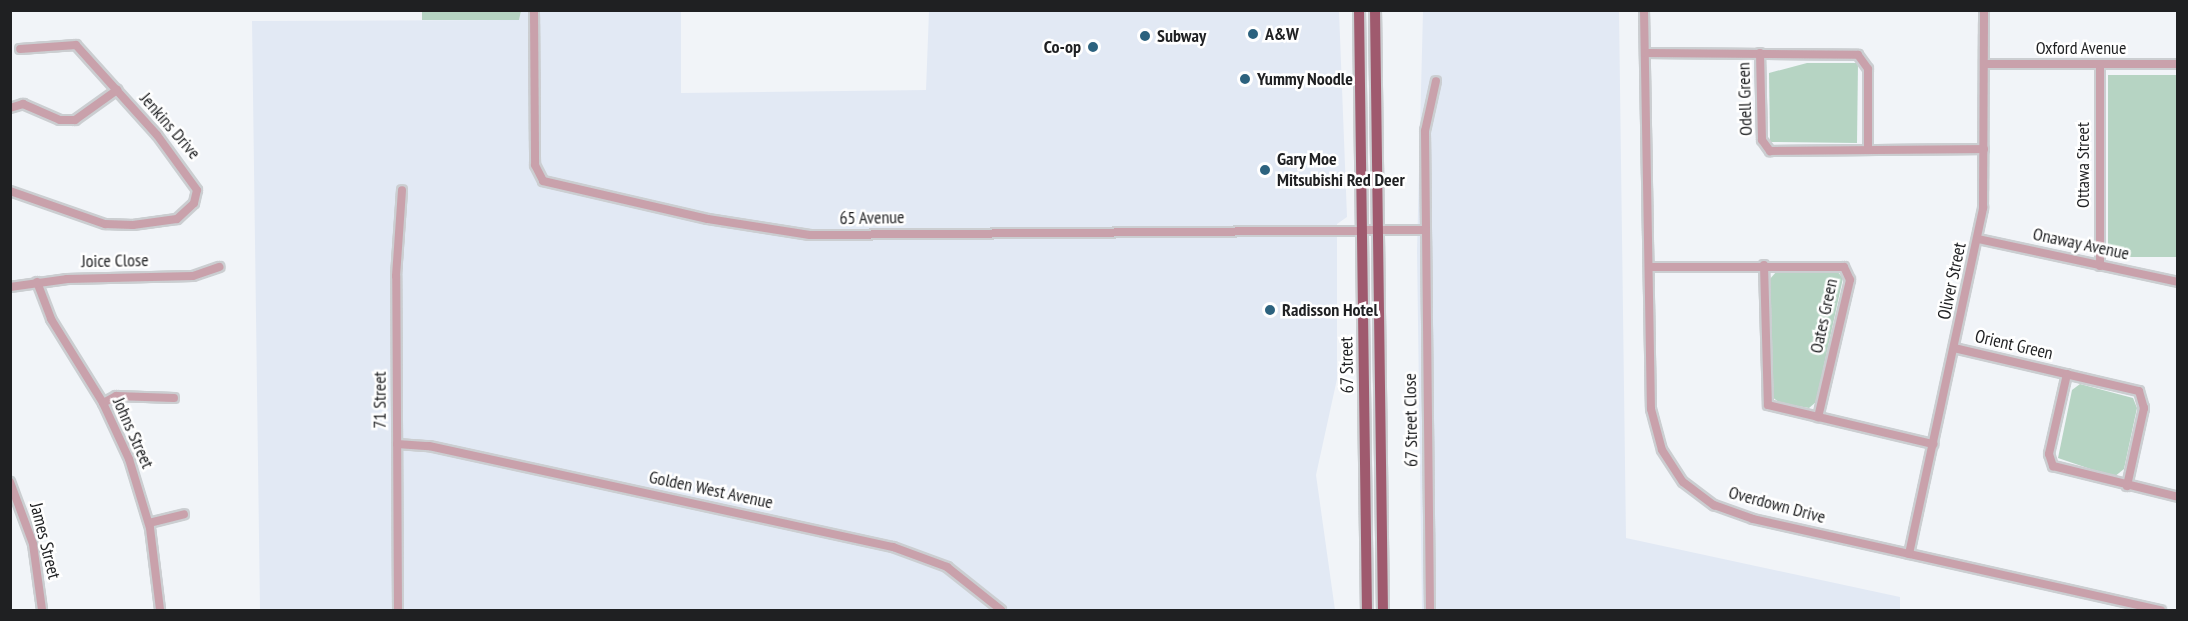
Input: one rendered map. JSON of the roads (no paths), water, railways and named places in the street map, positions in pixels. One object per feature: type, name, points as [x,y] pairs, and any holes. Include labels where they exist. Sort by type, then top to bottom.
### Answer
[{"type":"main road","name":"67 Street","points":[[1357,10],[1367,610]]},
{"type":"main road","name":"67 Street","points":[[1375,10],[1383,610]]},
{"type":"main road","points":[[1376,46],[1381,10]]},
{"type":"street","name":"65 Avenue","points":[[534,10],[535,165],[543,180],[708,219],[810,235],[1378,230]]},
{"type":"street","name":"Overdown Drive","points":[[1644,10],[1651,409],[1662,450],[1683,482],[1737,515],[2161,610]]},
{"type":"street","name":"Oliver Street","points":[[1909,554],[1978,239],[1984,149],[1984,10]]},
{"type":"street","name":"Jenkins Drive","points":[[10,191],[105,224],[177,219],[194,203],[196,182],[76,45],[20,49]]},
{"type":"street","name":"Odell Green","points":[[1760,53],[1766,149],[1984,149]]},
{"type":"street","name":"Odell Green","points":[[1645,54],[1760,53],[1863,57],[1868,69],[1868,150]]},
{"type":"street","name":"Oxford Avenue","points":[[1984,64],[2178,64]]},
{"type":"street","name":"Ottawa Street","points":[[2100,64],[2100,266]]},
{"type":"street","name":"67 Street Close","points":[[1430,610],[1426,112],[1436,81]]},
{"type":"street","name":"Jenkins Drive","points":[[10,108],[23,104],[75,120],[117,90]]},
{"type":"street","name":"71 Street","points":[[398,610],[397,444],[402,190]]},
{"type":"street","points":[[1378,230],[1426,230]]},
{"type":"street","name":"Onaway Avenue","points":[[1978,239],[2178,282]]},
{"type":"street","name":"Oates Green","points":[[1649,267],[1836,264],[1850,276],[1818,417]]},
{"type":"street","points":[[1764,265],[1766,403],[1933,444]]},
{"type":"street","name":"Joice Close","points":[[10,287],[37,282],[193,276],[219,267]]},
{"type":"street","name":"Johns Street","points":[[37,282],[51,319],[103,403],[129,459],[149,523],[160,610]]},
{"type":"street","name":"Orient Green","points":[[1954,348],[2141,394],[2144,408],[2127,486]]},
{"type":"street","name":"Orient Green","points":[[2067,374],[2051,463],[2061,471],[2178,497]]},
{"type":"street","points":[[103,403],[116,396],[174,398]]},
{"type":"street","name":"Golden West Avenue","points":[[397,444],[441,449],[893,547],[946,567],[1000,610]]},
{"type":"street","name":"James Street","points":[[10,482],[33,544],[42,610]]},
{"type":"street","points":[[149,523],[184,514]]},
{"type":"place","name":"A&W","points":[[1253,34]]},
{"type":"place","name":"Subway","points":[[1145,36]]},
{"type":"place","name":"Co-op","points":[[1093,47]]},
{"type":"place","name":"Yummy Noodle","points":[[1245,79]]},
{"type":"place","name":"Gary Moe Mitsubishi Red Deer","points":[[1265,170]]},
{"type":"place","name":"Radisson Hotel","points":[[1270,310]]}]
